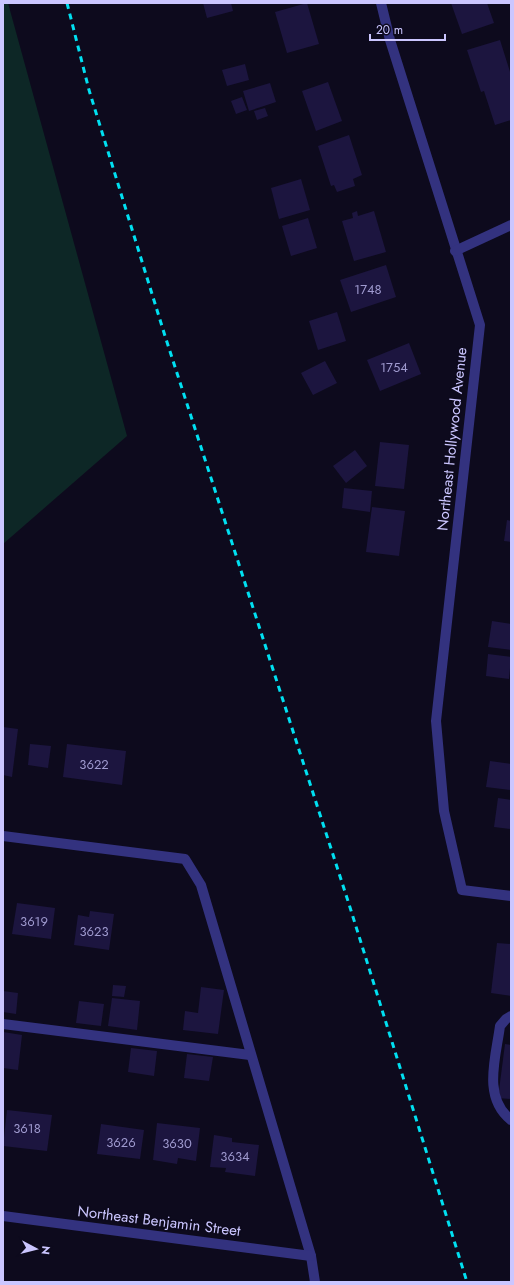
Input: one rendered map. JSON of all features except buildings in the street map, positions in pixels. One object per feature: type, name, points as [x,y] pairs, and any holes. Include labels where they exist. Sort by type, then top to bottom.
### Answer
[{"type":"street","name":"Northeast Hollywood Avenue","points":[[381,3],[390,40],[480,325],[436,721],[444,811],[462,890],[511,896]]},
{"type":"street","points":[[456,251],[511,225]]},
{"type":"street","points":[[3,836],[185,859],[201,885],[250,1055],[311,1256],[315,1282]]},
{"type":"street","points":[[511,1016],[500,1026],[492,1086],[498,1103],[511,1120]]},
{"type":"street","points":[[3,1024],[250,1055]]},
{"type":"street","name":"Northeast Benjamin Street","points":[[3,1216],[311,1256]]},
{"type":"green space","points":[[3,3],[8,3],[127,436],[3,544]]},
{"type":"railway","points":[[67,3],[89,90],[165,336],[348,901],[467,1282]]}]
